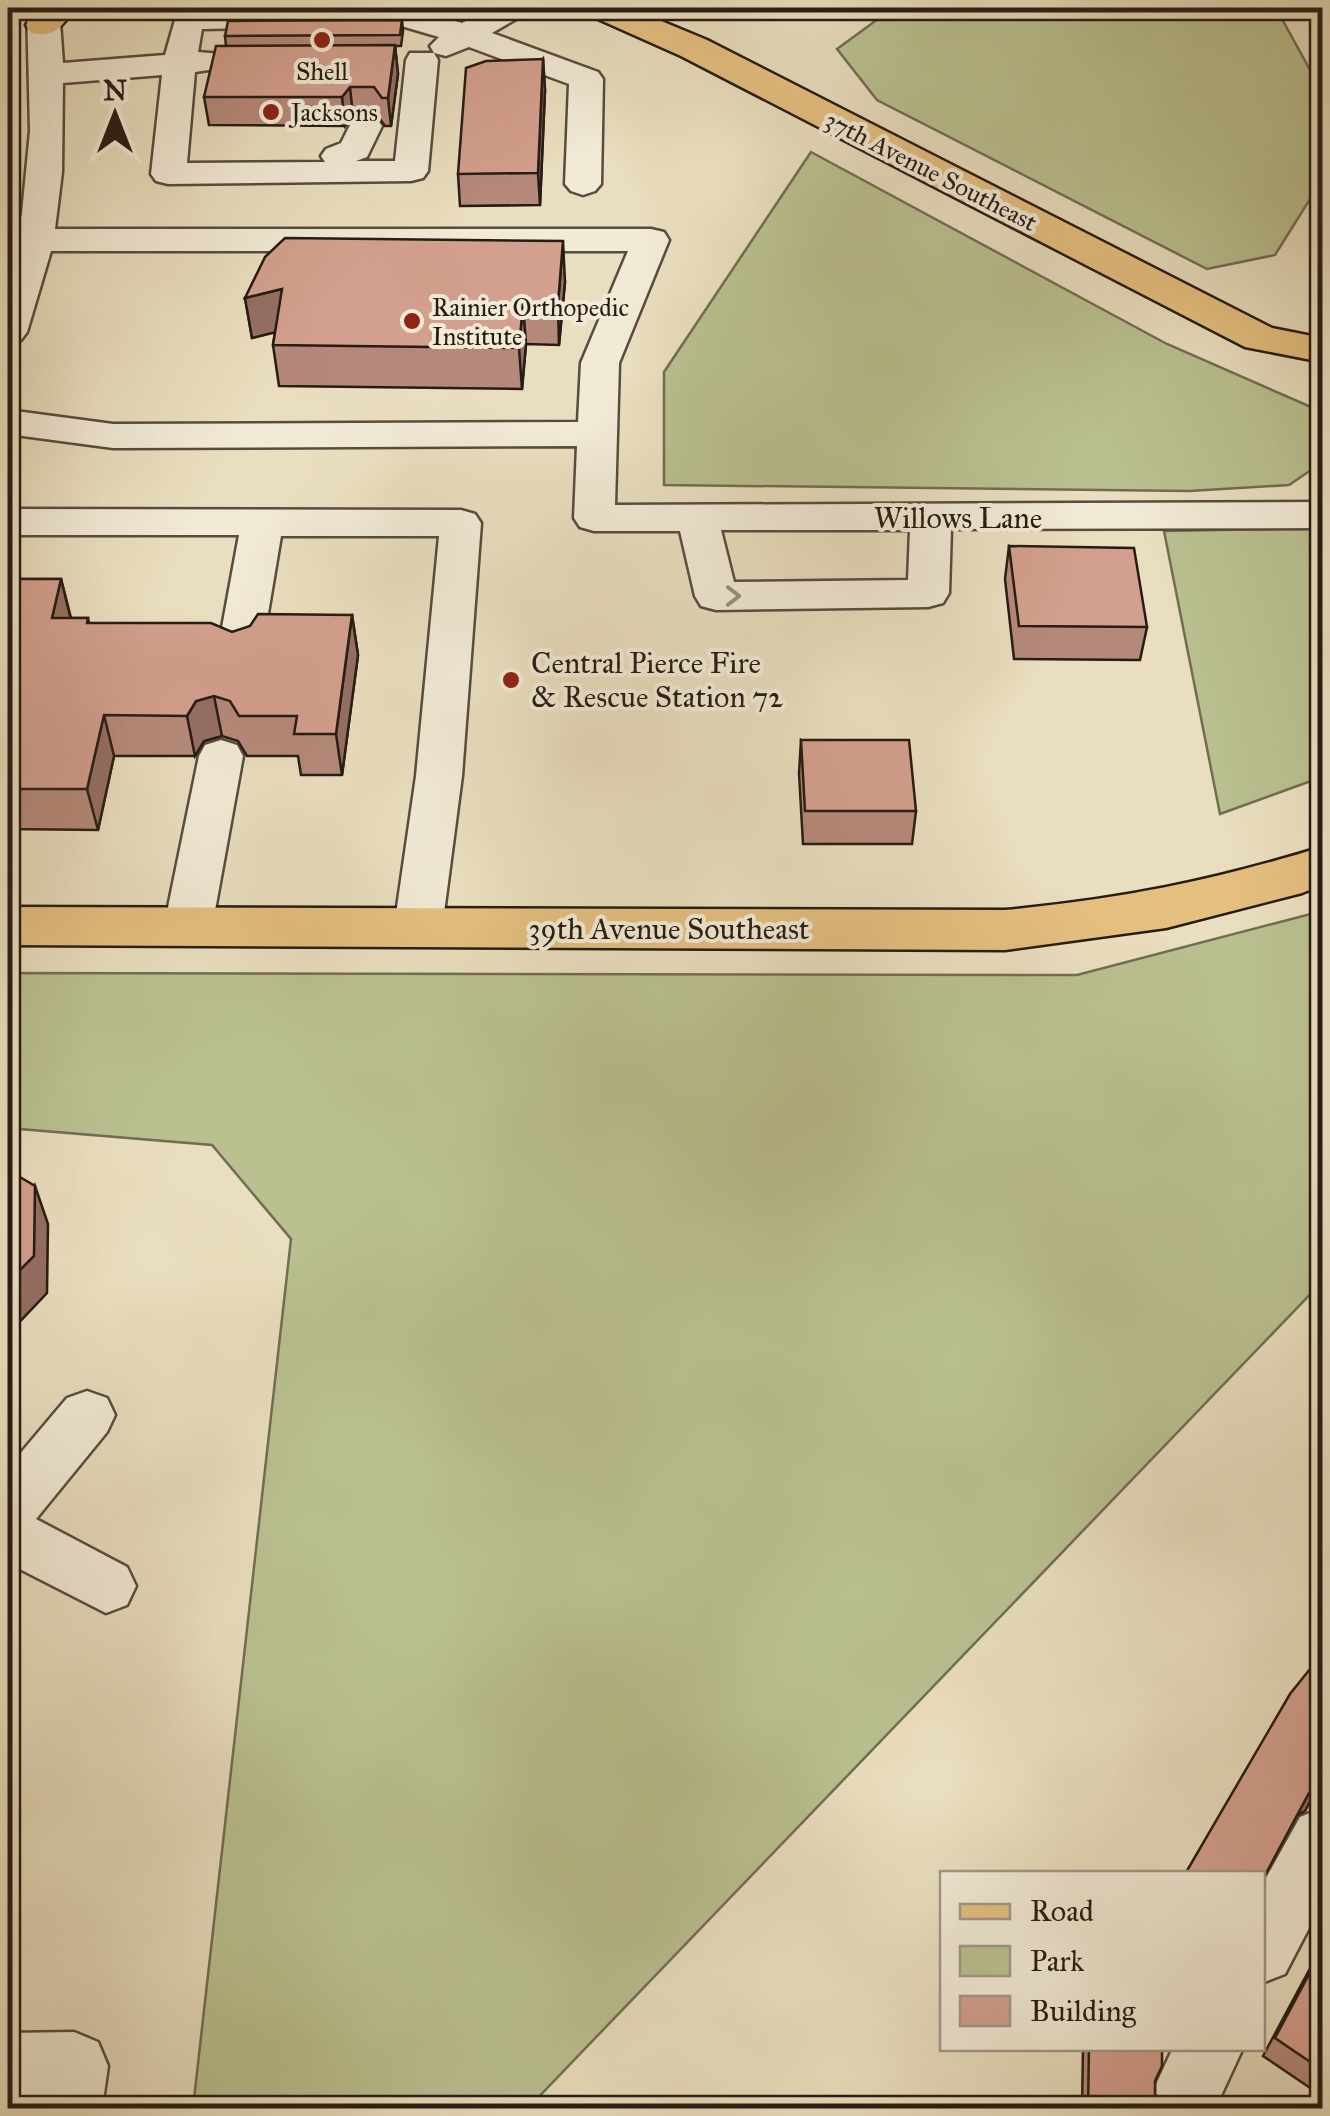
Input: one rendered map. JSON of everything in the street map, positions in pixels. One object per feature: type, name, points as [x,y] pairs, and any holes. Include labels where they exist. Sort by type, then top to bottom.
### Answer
[{"type":"main road","name":"37th Avenue Southeast","points":[[600,8],[694,48],[1260,338],[1322,350]]},
{"type":"main road","name":"37th Avenue Southeast","points":[[1260,338],[1299,380],[1322,390]]},
{"type":"main road","name":"39th Avenue Southeast","points":[[8,926],[1005,930],[1122,920],[1228,896],[1322,866]]},
{"type":"street","points":[[512,8],[465,34],[405,60],[411,171],[168,174],[178,108],[177,61],[188,20],[400,15],[465,34],[586,79],[583,184]]},
{"type":"street","points":[[8,332],[23,295],[46,184],[48,13]]},
{"type":"street","points":[[46,74],[177,61],[236,61]]},
{"type":"street","points":[[338,156],[355,150],[365,126]]},
{"type":"street","points":[[171,157],[412,156]]},
{"type":"street","points":[[8,422],[113,436],[598,434],[600,364],[651,240],[35,240]]},
{"type":"street","name":"Willows Lane","points":[[598,434],[594,518],[1322,515]]},
{"type":"street","points":[[697,518],[716,596],[928,593],[931,518]]},
{"type":"street","points":[[8,522],[461,523],[439,776],[418,928]]},
{"type":"street","points":[[239,655],[262,524]]},
{"type":"street","points":[[188,926],[221,756]]},
{"type":"street","points":[[8,1510],[87,1415]]},
{"type":"street","points":[[8,1533],[106,1586]]},
{"type":"street","points":[[1265,1945],[1322,1839]]},
{"type":"street","points":[[1185,2108],[1186,2095],[1208,2051]]},
{"type":"street","points":[[8,2066],[74,2066],[68,2108]]},
{"type":"green space","points":[[893,8],[1276,8],[1321,90],[1322,180],[1275,255],[1207,269],[877,100],[837,49]]},
{"type":"green space","points":[[811,152],[1167,344],[1318,410],[1322,451],[1317,466],[1289,485],[1189,491],[664,485],[664,372]]},
{"type":"green space","points":[[1322,528],[1322,777],[1220,814],[1164,531]]},
{"type":"green space","points":[[1322,911],[1322,1282],[528,2108],[193,2108],[291,1239],[212,1145],[8,1128],[8,973],[1077,975]]},
{"type":"building","points":[[402,20],[400,35],[225,36],[228,21]]},
{"type":"building","points":[[395,45],[388,98],[382,98],[374,87],[350,87],[342,97],[204,97],[216,46]]},
{"type":"building","points":[[543,59],[538,173],[458,174],[466,68],[486,61]]},
{"type":"building","name":"Rainier Orthopedic Institute","points":[[285,238],[563,241],[558,304],[523,304],[519,348],[273,345],[282,289],[245,298],[265,257]]},
{"type":"building","points":[[1009,546],[1134,548],[1147,627],[1019,626]]},
{"type":"building","points":[[8,579],[61,579],[52,618],[88,618],[87,623],[211,623],[232,632],[250,626],[258,614],[352,615],[336,734],[294,734],[297,716],[239,716],[230,701],[214,696],[196,701],[187,716],[104,715],[87,789],[8,789]]},
{"type":"building","points":[[801,740],[909,740],[916,811],[805,811]]},
{"type":"building","points":[[8,1170],[35,1186],[34,1256],[8,1282]]},
{"type":"building","points":[[1322,1654],[1322,1779],[1317,1789],[1309,1793],[1265,1875],[1265,1871],[1187,1871],[1290,1694]]},
{"type":"building","points":[[1322,1950],[1322,2070],[1275,2038]]},
{"type":"building","points":[[1089,2051],[1162,2051],[1162,2066],[1155,2081],[1155,2095],[1161,2098],[1161,2108],[1088,2108]]},
{"type":"place","name":"Shell","points":[[322,40]]},
{"type":"place","name":"Jacksons","points":[[271,112]]},
{"type":"place","name":"Rainier Orthopedic Institute","points":[[412,321]]},
{"type":"place","name":"Central Pierce Fire & Rescue Station 72","points":[[511,680]]}]
